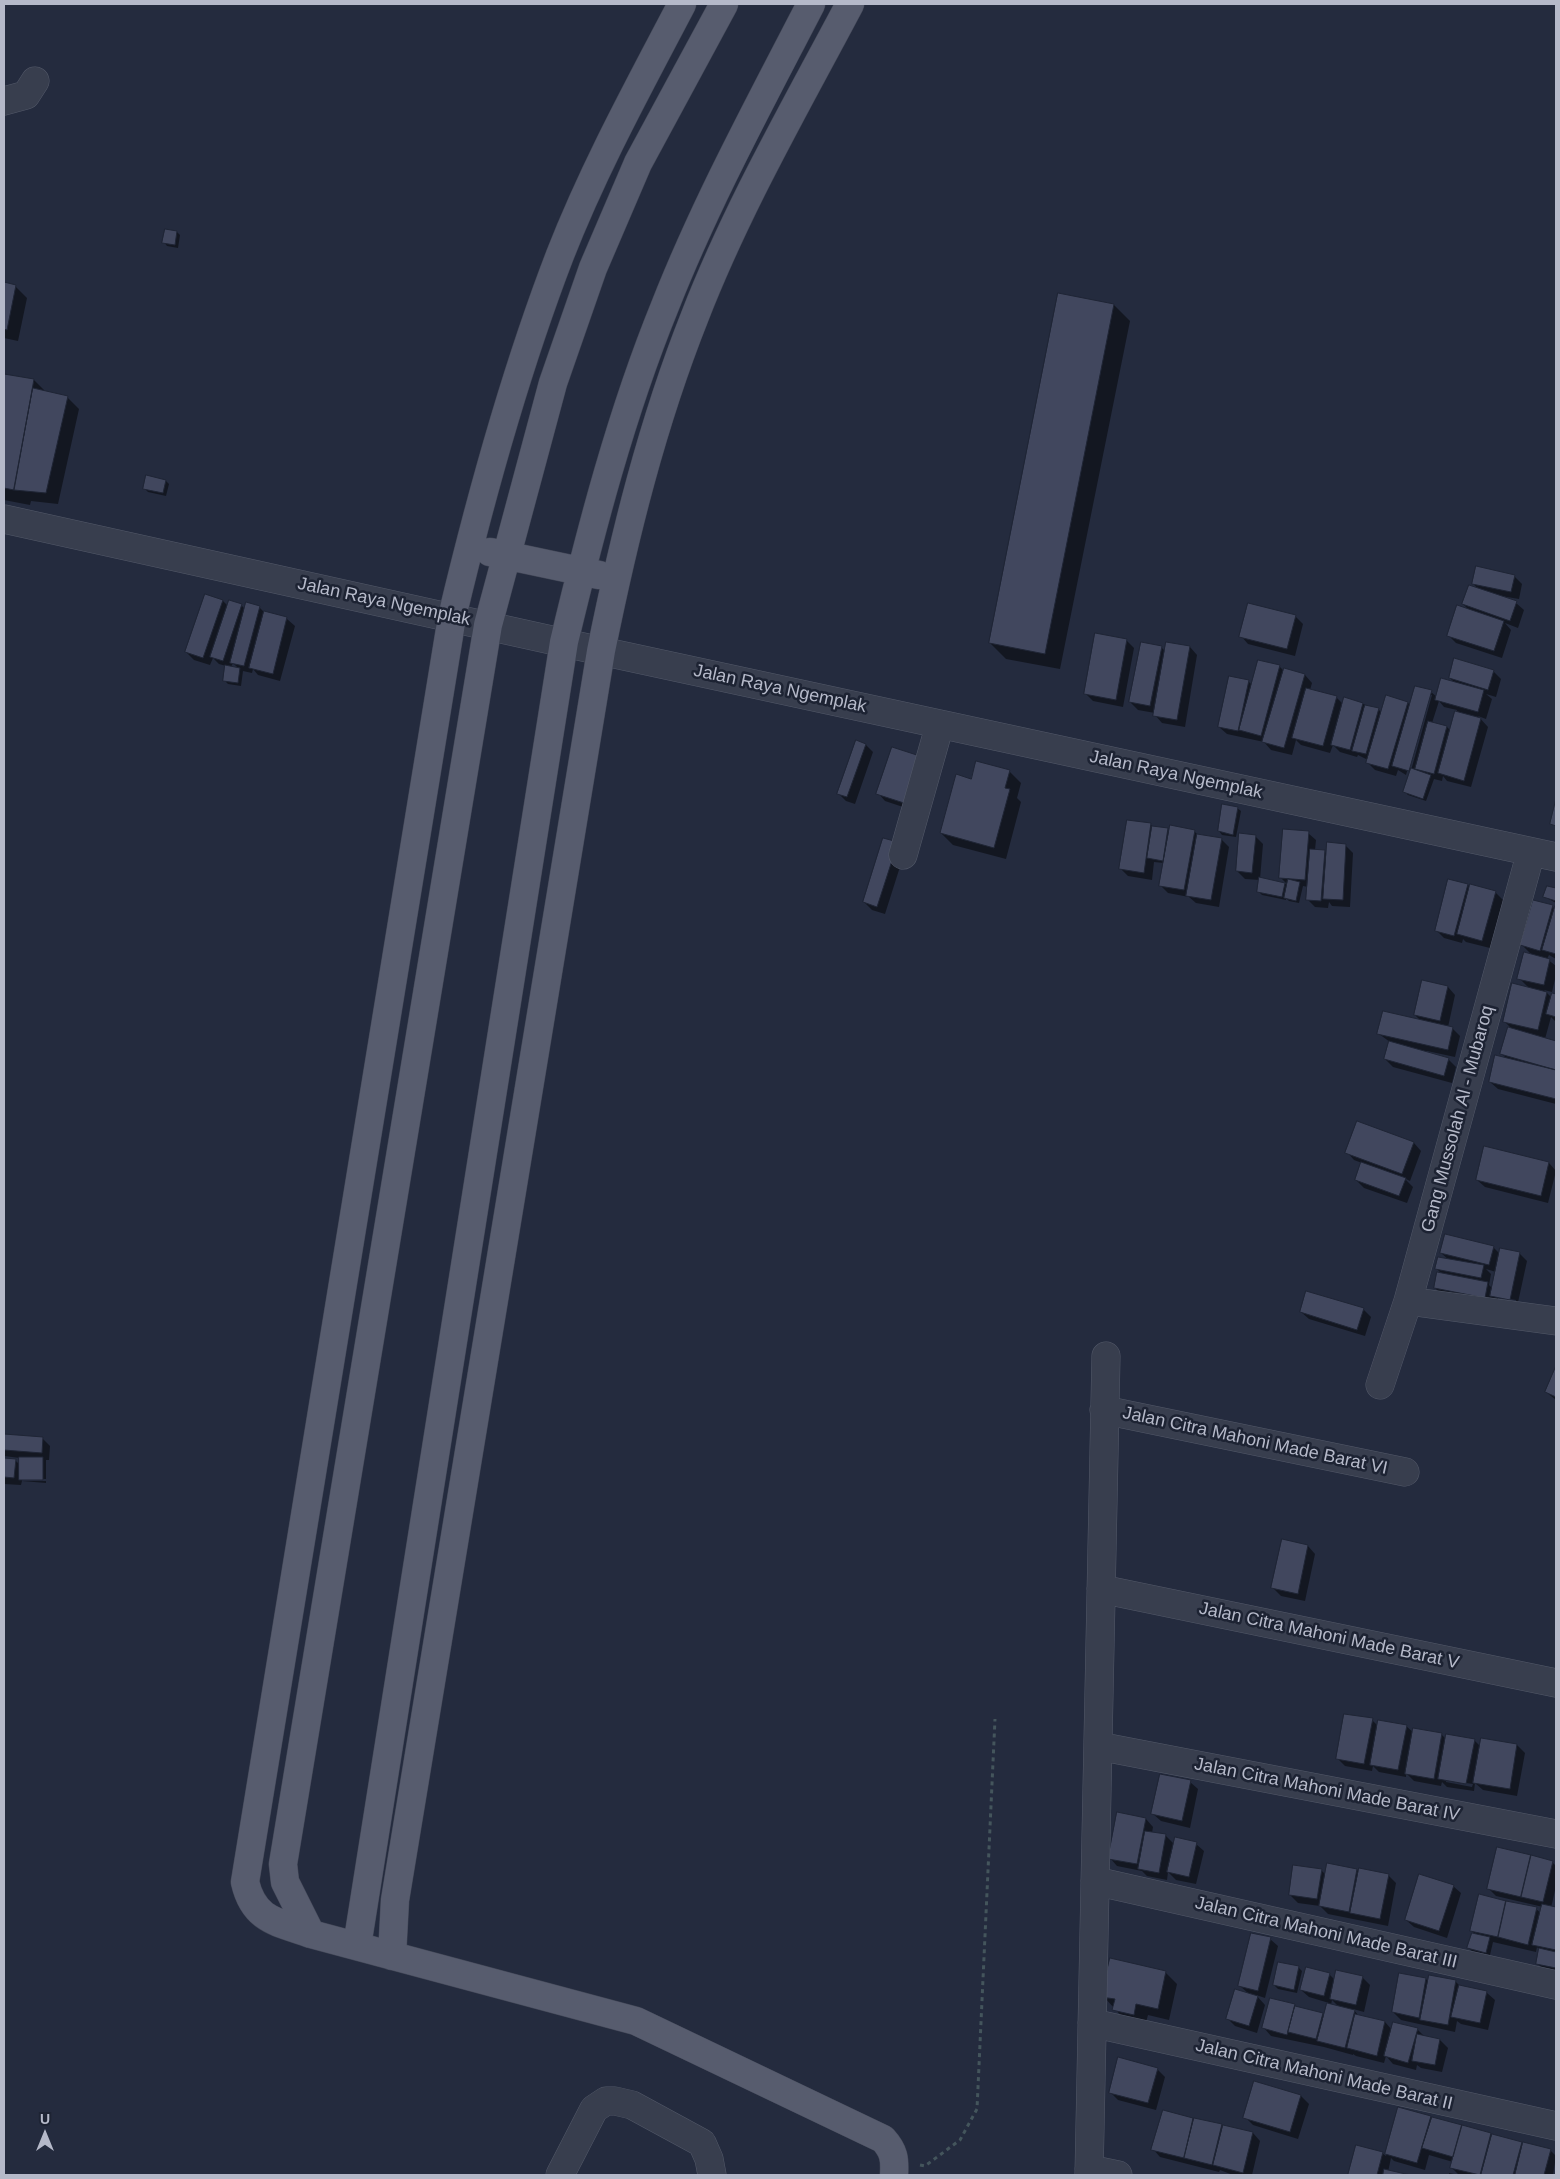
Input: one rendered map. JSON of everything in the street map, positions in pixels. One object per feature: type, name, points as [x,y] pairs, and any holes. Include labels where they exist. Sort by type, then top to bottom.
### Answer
[{"type":"main road","points":[[682,4],[606,150],[560,255],[520,368],[468,547],[452,617],[245,1882],[248,1896],[266,1918],[311,1934],[636,2022],[883,2139],[891,2148],[894,2167]]},
{"type":"main road","points":[[311,1934],[285,1882],[283,1864],[488,625],[553,383],[593,268],[638,163],[724,4]]},
{"type":"main road","points":[[357,1946],[564,642],[581,571],[630,404],[664,306],[712,196],[811,4]]},
{"type":"main road","points":[[392,1956],[395,1900],[601,651],[615,579],[659,414],[695,315],[741,212],[850,4]]},
{"type":"main road","points":[[468,547],[615,579]]},
{"type":"street","points":[[4,101],[26,95],[35,81]]},
{"type":"street","name":"Jalan Raya Ngemplak","points":[[4,519],[601,651],[1544,854]]},
{"type":"street","points":[[903,855],[940,724]]},
{"type":"street","name":"Gang Mussolah Al - Mubaroq","points":[[1380,1385],[1408,1301],[1544,854]]},
{"type":"street","points":[[1408,1301],[1556,1320]]},
{"type":"street","points":[[1106,1356],[1089,2172],[1118,2175]]},
{"type":"street","name":"Jalan Citra Mahoni Made Barat VI","points":[[1104,1410],[1406,1472]]},
{"type":"street","name":"Jalan Citra Mahoni Made Barat V","points":[[1101,1589],[1556,1683]]},
{"type":"street","name":"Jalan Citra Mahoni Made Barat IV","points":[[1098,1746],[1556,1834]]},
{"type":"street","name":"Jalan Citra Mahoni Made Barat III","points":[[1095,1881],[1556,1985]]},
{"type":"street","name":"Jalan Citra Mahoni Made Barat II","points":[[1092,2023],[1556,2126]]},
{"type":"street","points":[[560,2175],[594,2109],[606,2101],[615,2101],[632,2105],[702,2143],[709,2159],[712,2175]]},
{"type":"path","points":[[894,2167],[925,2166],[960,2140],[977,2108],[995,1719]]},
{"type":"building","points":[[165,229],[177,231],[175,245],[162,243]]},
{"type":"building","points":[[4,282],[16,285],[7,330],[4,329]]},
{"type":"building","points":[[1058,293],[1114,304],[1045,654],[989,643]]},
{"type":"building","points":[[4,374],[34,379],[14,490],[4,488]]},
{"type":"building","points":[[33,388],[68,396],[46,493],[14,490]]},
{"type":"building","points":[[146,475],[166,480],[163,493],[143,489]]},
{"type":"building","points":[[1476,566],[1515,575],[1511,592],[1472,584]]},
{"type":"building","points":[[1469,585],[1517,601],[1510,621],[1462,604]]},
{"type":"building","points":[[205,594],[223,600],[203,658],[185,652]]},
{"type":"building","points":[[229,600],[242,604],[223,661],[210,657]]},
{"type":"building","points":[[246,602],[260,606],[244,666],[230,663]]},
{"type":"building","points":[[1248,603],[1296,615],[1287,649],[1239,637]]},
{"type":"building","points":[[1457,605],[1504,621],[1494,651],[1447,636]]},
{"type":"building","points":[[264,611],[287,617],[273,674],[249,668]]},
{"type":"building","points":[[1095,633],[1127,639],[1116,700],[1084,694]]},
{"type":"building","points":[[1141,642],[1162,646],[1150,706],[1129,702]]},
{"type":"building","points":[[1166,642],[1190,646],[1177,720],[1153,716]]},
{"type":"building","points":[[1454,658],[1494,670],[1488,690],[1449,678]]},
{"type":"building","points":[[1258,660],[1280,665],[1261,736],[1239,730]]},
{"type":"building","points":[[225,665],[240,668],[238,683],[223,681]]},
{"type":"building","points":[[1284,668],[1305,674],[1284,748],[1262,742]]},
{"type":"building","points":[[1229,676],[1249,680],[1238,731],[1218,727]]},
{"type":"building","points":[[1441,678],[1484,690],[1478,712],[1435,700]]},
{"type":"building","points":[[1415,686],[1432,690],[1409,771],[1392,766]]},
{"type":"building","points":[[1306,688],[1337,696],[1323,746],[1292,738]]},
{"type":"building","points":[[1386,695],[1408,702],[1388,769],[1366,763]]},
{"type":"building","points":[[1344,697],[1363,703],[1350,750],[1331,745]]},
{"type":"building","points":[[1365,705],[1379,708],[1366,754],[1352,751]]},
{"type":"building","points":[[1455,711],[1481,718],[1464,781],[1438,773]]},
{"type":"building","points":[[1428,721],[1447,726],[1434,774],[1415,769]]},
{"type":"building","points":[[856,740],[866,744],[847,797],[837,794]]},
{"type":"building","points":[[892,747],[923,757],[907,804],[876,794]]},
{"type":"building","points":[[976,761],[1010,770],[1005,788],[1010,789],[994,848],[940,833],[956,774],[971,779]]},
{"type":"building","points":[[1411,768],[1431,775],[1423,799],[1403,792]]},
{"type":"building","points":[[1556,799],[1556,826],[1550,824]]},
{"type":"building","points":[[1222,804],[1238,807],[1233,835],[1218,831]]},
{"type":"building","points":[[1127,820],[1151,823],[1144,873],[1119,869]]},
{"type":"building","points":[[1170,825],[1195,830],[1184,890],[1159,886]]},
{"type":"building","points":[[1152,826],[1168,828],[1163,861],[1147,858]]},
{"type":"building","points":[[1283,829],[1309,831],[1305,880],[1279,878]]},
{"type":"building","points":[[1239,833],[1256,835],[1252,873],[1236,871]]},
{"type":"building","points":[[1197,834],[1222,838],[1211,900],[1186,896]]},
{"type":"building","points":[[883,838],[898,842],[877,907],[863,902]]},
{"type":"building","points":[[1327,842],[1346,844],[1343,900],[1323,899]]},
{"type":"building","points":[[1310,849],[1325,850],[1321,901],[1306,900]]},
{"type":"building","points":[[1259,877],[1285,883],[1282,897],[1257,892]]},
{"type":"building","points":[[1288,879],[1300,882],[1296,901],[1284,898]]},
{"type":"building","points":[[1448,879],[1468,884],[1454,936],[1435,931]]},
{"type":"building","points":[[1470,884],[1496,891],[1482,941],[1457,934]]},
{"type":"building","points":[[1547,886],[1556,888],[1556,901],[1543,897]]},
{"type":"building","points":[[1533,900],[1553,905],[1540,951],[1520,945]]},
{"type":"building","points":[[1556,906],[1556,954],[1542,950]]},
{"type":"building","points":[[1524,952],[1550,959],[1544,985],[1517,979]]},
{"type":"building","points":[[1422,980],[1448,986],[1440,1021],[1414,1015]]},
{"type":"building","points":[[1512,983],[1547,992],[1538,1030],[1503,1022]]},
{"type":"building","points":[[1552,993],[1556,994],[1556,1017],[1546,1014]]},
{"type":"building","points":[[1383,1011],[1453,1027],[1448,1050],[1377,1034]]},
{"type":"building","points":[[1508,1027],[1556,1041],[1556,1070],[1500,1054]]},
{"type":"building","points":[[1389,1041],[1449,1058],[1444,1076],[1384,1059]]},
{"type":"building","points":[[1495,1055],[1556,1070],[1556,1099],[1489,1082]]},
{"type":"building","points":[[1357,1121],[1414,1142],[1402,1174],[1345,1153]]},
{"type":"building","points":[[1484,1146],[1549,1162],[1541,1196],[1476,1180]]},
{"type":"building","points":[[1361,1162],[1406,1178],[1399,1196],[1355,1180]]},
{"type":"building","points":[[1445,1234],[1494,1246],[1489,1265],[1440,1253]]},
{"type":"building","points":[[1500,1248],[1520,1252],[1510,1300],[1490,1296]]},
{"type":"building","points":[[1438,1257],[1484,1265],[1481,1278],[1435,1269]]},
{"type":"building","points":[[1437,1272],[1488,1282],[1485,1298],[1434,1288]]},
{"type":"building","points":[[1306,1291],[1364,1308],[1357,1330],[1300,1312]]},
{"type":"building","points":[[1556,1366],[1556,1397],[1545,1392]]},
{"type":"building","points":[[4,1434],[43,1437],[42,1453],[4,1450]]},
{"type":"building","points":[[19,1457],[43,1457],[43,1480],[19,1480]]},
{"type":"building","points":[[4,1458],[16,1459],[14,1478],[4,1477]]},
{"type":"building","points":[[1282,1539],[1308,1545],[1298,1594],[1271,1588]]},
{"type":"building","points":[[1344,1714],[1373,1718],[1364,1764],[1336,1759]]},
{"type":"building","points":[[1378,1720],[1407,1725],[1398,1770],[1370,1765]]},
{"type":"building","points":[[1413,1728],[1442,1733],[1434,1779],[1405,1774]]},
{"type":"building","points":[[1446,1734],[1475,1739],[1466,1784],[1438,1779]]},
{"type":"building","points":[[1481,1738],[1517,1744],[1510,1789],[1473,1783]]},
{"type":"building","points":[[1160,1774],[1191,1780],[1182,1821],[1151,1814]]},
{"type":"building","points":[[1117,1812],[1146,1818],[1137,1864],[1108,1859]]},
{"type":"building","points":[[1145,1831],[1166,1834],[1159,1873],[1138,1869]]},
{"type":"building","points":[[1175,1837],[1197,1842],[1189,1877],[1167,1872]]},
{"type":"building","points":[[1497,1847],[1531,1855],[1521,1897],[1487,1889]]},
{"type":"building","points":[[1531,1855],[1553,1861],[1543,1902],[1521,1897]]},
{"type":"building","points":[[1327,1863],[1357,1869],[1349,1912],[1319,1906]]},
{"type":"building","points":[[1293,1865],[1322,1869],[1317,1899],[1289,1895]]},
{"type":"building","points":[[1359,1868],[1389,1874],[1380,1919],[1350,1913]]},
{"type":"building","points":[[1419,1874],[1454,1885],[1439,1931],[1405,1920]]},
{"type":"building","points":[[1479,1894],[1506,1901],[1498,1937],[1470,1931]]},
{"type":"building","points":[[1506,1901],[1537,1907],[1528,1945],[1498,1937]]},
{"type":"building","points":[[1542,1904],[1556,1907],[1556,1950],[1532,1945]]},
{"type":"building","points":[[1251,1933],[1271,1937],[1258,1991],[1238,1986]]},
{"type":"building","points":[[1472,1933],[1490,1937],[1486,1953],[1467,1948]]},
{"type":"building","points":[[1539,1948],[1556,1952],[1556,1968],[1536,1964]]},
{"type":"building","points":[[1110,1958],[1166,1971],[1158,2009],[1136,2004],[1134,2015],[1112,2010],[1115,1999],[1101,1997]]},
{"type":"building","points":[[1278,1962],[1299,1966],[1294,1990],[1273,1985]]},
{"type":"building","points":[[1306,1967],[1330,1973],[1324,1996],[1300,1990]]},
{"type":"building","points":[[1336,1970],[1363,1976],[1356,2005],[1330,1999]]},
{"type":"building","points":[[1399,1973],[1426,1978],[1419,2018],[1392,2012]]},
{"type":"building","points":[[1429,1975],[1456,1980],[1448,2025],[1420,2020]]},
{"type":"building","points":[[1459,1985],[1487,1991],[1480,2023],[1451,2017]]},
{"type":"building","points":[[1235,1989],[1258,1996],[1249,2026],[1226,2019]]},
{"type":"building","points":[[1270,1998],[1295,2004],[1287,2035],[1262,2028]]},
{"type":"building","points":[[1327,2003],[1355,2010],[1345,2048],[1317,2041]]},
{"type":"building","points":[[1295,2006],[1323,2013],[1316,2039],[1288,2032]]},
{"type":"building","points":[[1355,2014],[1385,2021],[1377,2056],[1347,2048]]},
{"type":"building","points":[[1393,2022],[1418,2028],[1408,2063],[1384,2056]]},
{"type":"building","points":[[1417,2034],[1440,2039],[1435,2065],[1412,2061]]},
{"type":"building","points":[[1118,2057],[1158,2068],[1148,2103],[1109,2093]]},
{"type":"building","points":[[1254,2081],[1301,2095],[1290,2132],[1243,2118]]},
{"type":"building","points":[[1398,2107],[1431,2116],[1417,2163],[1385,2154]]},
{"type":"building","points":[[1163,2110],[1193,2118],[1184,2158],[1151,2150]]},
{"type":"building","points":[[1432,2117],[1462,2125],[1453,2157],[1422,2148]]},
{"type":"building","points":[[1194,2118],[1222,2124],[1212,2165],[1184,2158]]},
{"type":"building","points":[[1223,2125],[1253,2132],[1243,2173],[1213,2165]]},
{"type":"building","points":[[1462,2125],[1491,2133],[1480,2175],[1450,2168]]},
{"type":"building","points":[[1492,2134],[1522,2142],[1513,2175],[1481,2175]]},
{"type":"building","points":[[1523,2142],[1551,2149],[1544,2175],[1515,2175]]},
{"type":"building","points":[[1356,2145],[1383,2152],[1377,2175],[1348,2175]]},
{"type":"building","points":[[1384,2169],[1410,2175],[1383,2175]]}]
